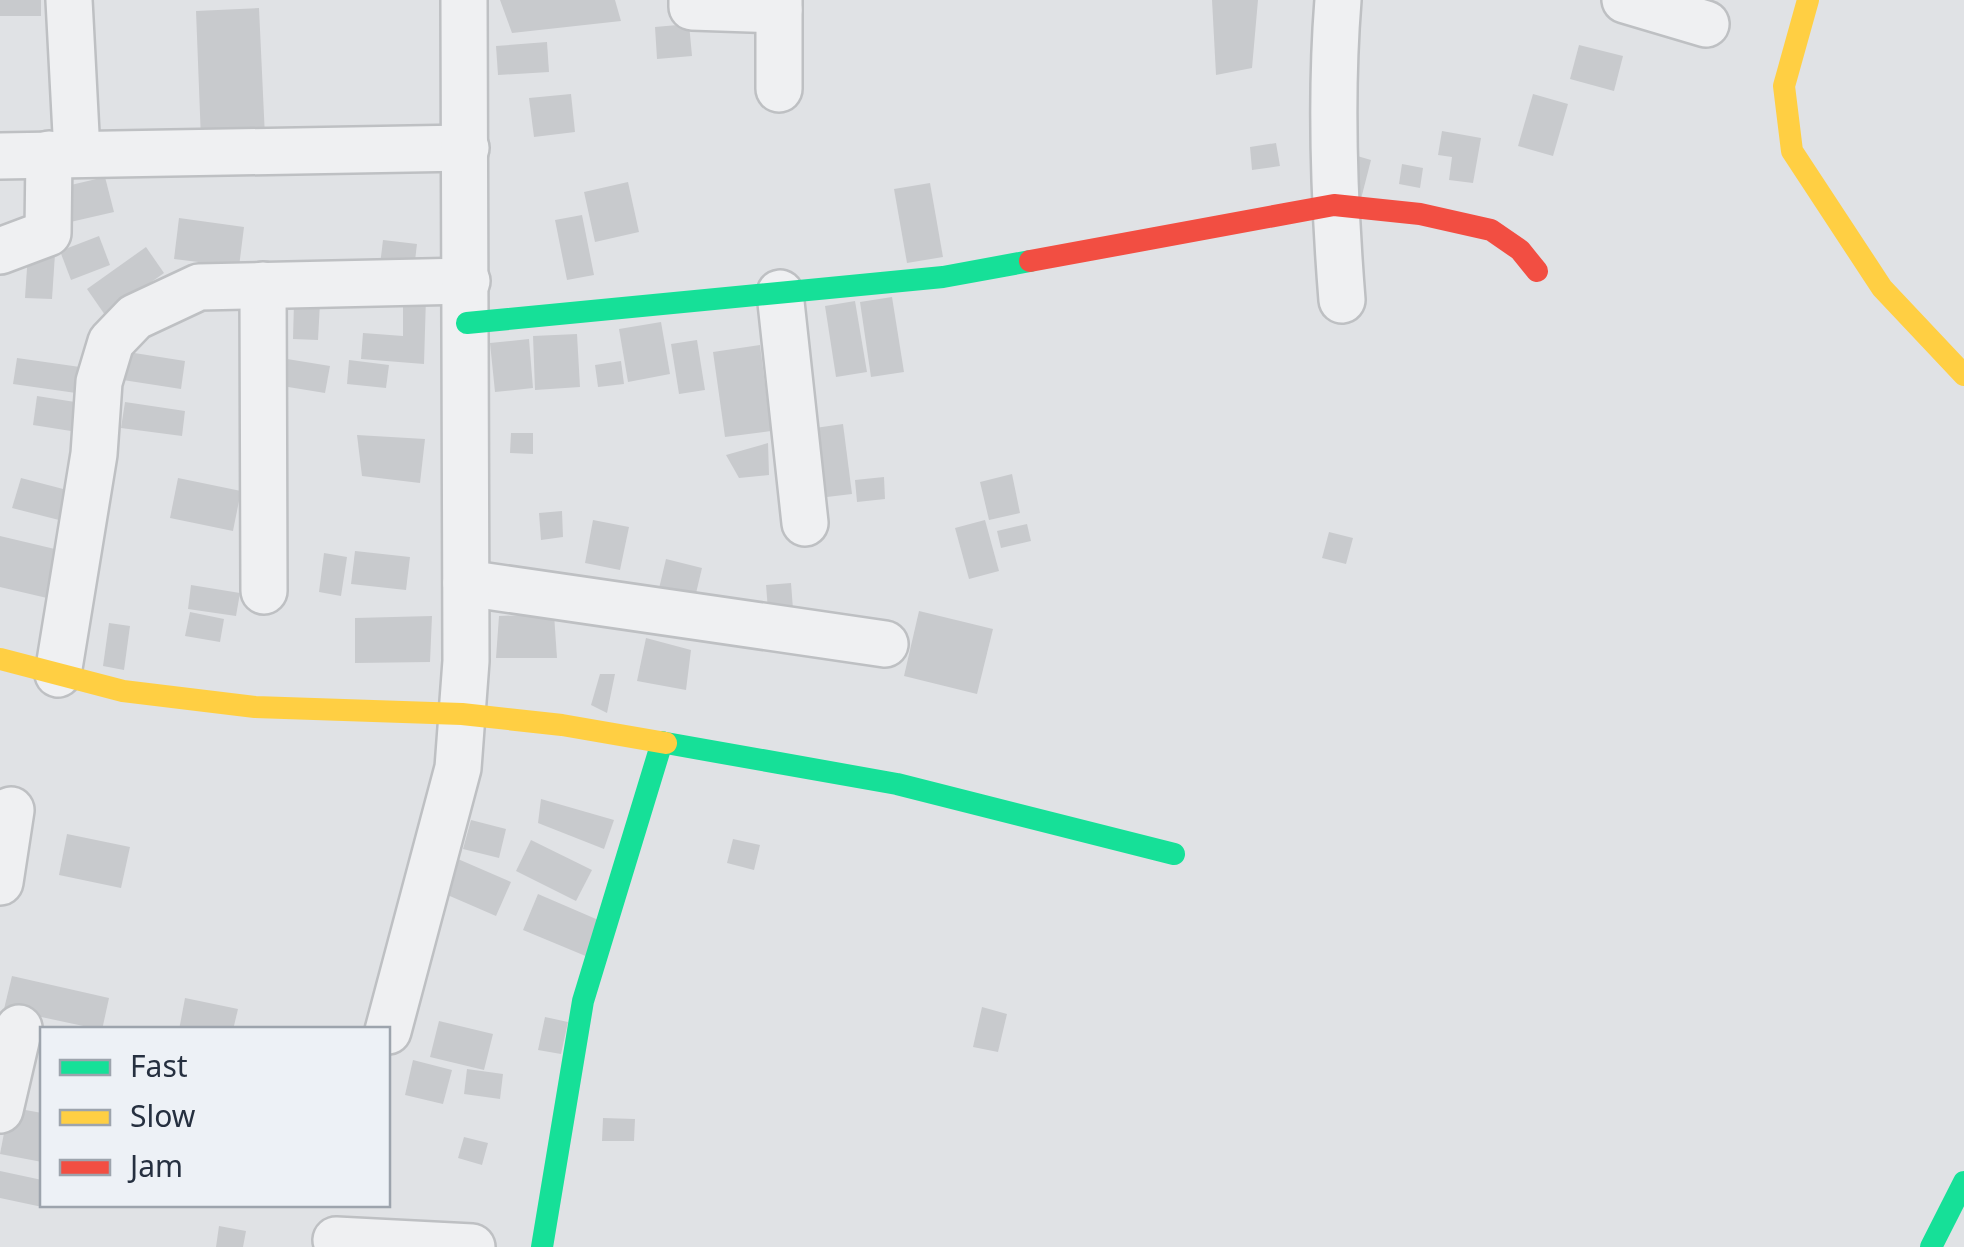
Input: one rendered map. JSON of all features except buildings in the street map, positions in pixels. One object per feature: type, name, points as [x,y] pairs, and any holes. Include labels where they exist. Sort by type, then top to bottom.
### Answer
[{"type":"street","points":[[0,251],[48,234],[63,154],[69,0]]},
{"type":"street","points":[[389,1027],[458,768],[466,661],[464,0]]},
{"type":"street","points":[[692,0],[692,7],[779,5],[779,89]]},
{"type":"street","points":[[1338,0],[1333,62],[1334,205],[1342,300]]},
{"type":"street","points":[[1625,0],[1706,24]]},
{"type":"street","points":[[1808,0],[1784,86],[1792,150],[1882,288],[1964,375]]},
{"type":"street","points":[[0,156],[466,148]]},
{"type":"street","points":[[58,674],[94,454],[99,382],[111,342],[136,317],[199,287],[263,285],[467,302],[780,293],[942,277],[1334,205],[1369,206],[1474,225],[1508,240],[1537,271]]},
{"type":"street","points":[[263,285],[264,591]]},
{"type":"street","points":[[780,293],[805,522]]},
{"type":"street","points":[[466,583],[885,644]]},
{"type":"street","points":[[0,658],[123,691],[255,707],[462,714],[562,725],[897,784],[1174,854]]},
{"type":"street","points":[[542,1247],[582,1001],[662,742]]},
{"type":"street","points":[[0,882],[11,810]]},
{"type":"street","points":[[0,1110],[21,1027]]},
{"type":"street","points":[[1931,1247],[1964,1182]]},
{"type":"street","points":[[338,1230],[472,1247]]},
{"type":"traffic: fast","points":[[467,323],[943,277],[1030,261]]},
{"type":"traffic: fast","points":[[542,1247],[583,1001],[662,742]]},
{"type":"traffic: fast","points":[[666,743],[897,784],[1174,854]]},
{"type":"traffic: fast","points":[[1931,1247],[1964,1182]]},
{"type":"traffic: slow","points":[[1808,0],[1784,86],[1792,151],[1882,288],[1964,375]]},
{"type":"traffic: slow","points":[[0,659],[123,691],[255,707],[462,714],[562,725],[666,743]]},
{"type":"traffic: jam","points":[[1030,261],[1334,205],[1420,214],[1491,230],[1520,250],[1537,271]]}]
